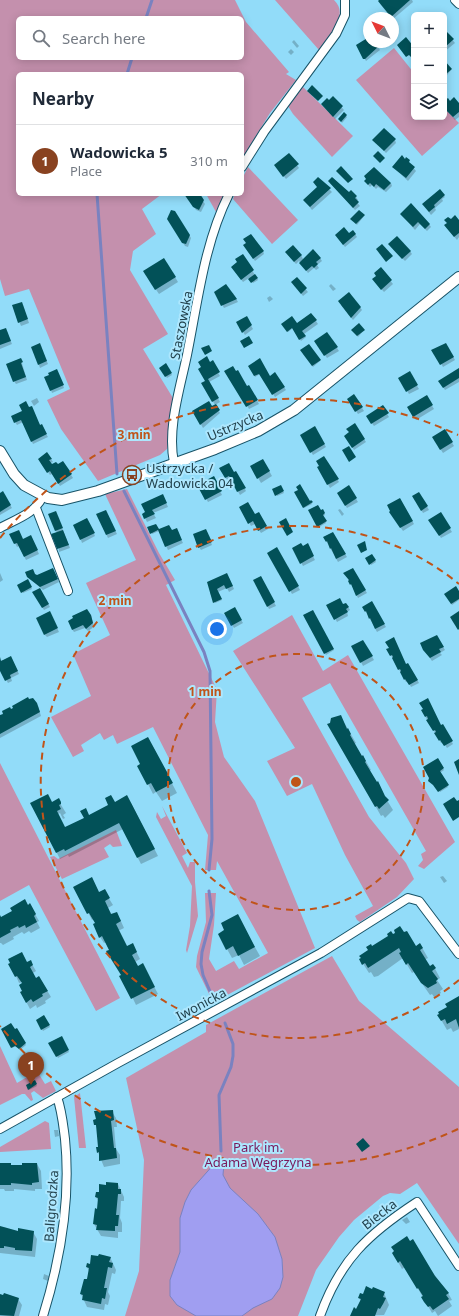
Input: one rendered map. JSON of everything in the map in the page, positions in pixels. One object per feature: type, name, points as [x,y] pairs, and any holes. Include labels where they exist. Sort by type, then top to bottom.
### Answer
[{"type":"street","points":[[244,164],[264,132],[338,31],[345,15],[345,0]]},
{"type":"street","points":[[455,0],[459,4]]},
{"type":"street","name":"Staszowska","points":[[174,463],[174,425],[204,267],[213,231],[228,196]]},
{"type":"street","name":"Ustrzycka","points":[[0,451],[20,481],[30,490],[55,500],[73,498],[242,438],[281,419],[459,277]]},
{"type":"street","points":[[0,528],[36,508],[43,496]]},
{"type":"street","points":[[36,508],[68,591]]},
{"type":"street","name":"Iwonicka","points":[[0,1129],[316,956],[402,900],[412,898],[419,901],[459,954]]},
{"type":"street","name":"Baligrodzka","points":[[43,1316],[58,1262],[64,1228],[67,1189],[66,1150],[62,1114],[57,1097]]},
{"type":"street","name":"Biecka","points":[[320,1316],[334,1284],[366,1239],[417,1202],[459,1266]]},
{"type":"green space","points":[[0,0],[235,0],[243,16],[16,16],[16,60],[244,60],[244,18],[289,72],[286,74],[296,80],[270,113],[244,156],[244,72],[16,72],[16,196],[159,196],[142,209],[156,234],[133,251],[130,270],[168,334],[143,349],[176,403],[167,449],[160,455],[98,481],[61,429],[47,400],[70,389],[29,289],[5,296],[0,279]]},
{"type":"green space","points":[[275,0],[334,0],[340,12],[339,19],[336,26],[319,50]]},
{"type":"green space","points":[[394,48],[411,69],[411,120],[447,120],[447,111],[459,123],[422,156],[356,80]]},
{"type":"green space","points":[[302,86],[353,136],[332,157],[293,114],[288,106]]},
{"type":"green space","points":[[248,167],[298,220],[272,244],[233,199],[234,196],[244,196],[244,175]]},
{"type":"green space","points":[[207,196],[223,196],[216,212]]},
{"type":"green space","points":[[127,489],[159,553],[175,580],[166,585],[217,690],[215,722],[224,757],[255,801],[315,948],[216,1001],[212,1000],[196,967],[197,956],[206,922],[205,893],[216,893],[214,925],[209,959],[216,971],[234,961],[239,969],[268,953],[217,861],[216,870],[205,870],[208,835],[153,727],[117,744],[113,735],[104,740],[100,733],[81,745],[84,751],[73,757],[51,717],[91,696],[73,654],[110,635],[86,583],[136,560],[105,494]]},
{"type":"green space","points":[[292,615],[323,671],[348,655],[455,842],[424,869],[418,866],[423,860],[421,854],[426,851],[330,683],[302,698],[369,817],[406,863],[414,879],[397,897],[360,922],[355,916],[373,906],[345,855],[312,784],[287,796],[267,761],[295,748],[233,651]]},
{"type":"green space","points":[[0,763],[120,998],[96,1011],[29,885],[0,901]]},
{"type":"green space","points":[[162,806],[187,853],[182,856],[188,868],[190,862],[195,862],[198,916],[187,953],[186,950],[190,926],[192,886],[156,817],[157,812],[161,819],[166,816]]},
{"type":"green space","points":[[116,830],[122,846],[113,847],[110,844],[104,848],[109,857],[62,879],[50,857],[54,856],[58,859]]},
{"type":"green space","name":"Park im. Adama Węgrzyna","points":[[332,956],[359,1001],[459,1087],[459,1244],[417,1183],[400,1194],[390,1193],[383,1196],[354,1220],[339,1237],[316,1270],[298,1316],[125,1316],[139,1271],[144,1160],[126,1078],[206,1032],[206,1025]]},
{"type":"green space","points":[[0,1046],[17,1083],[37,1071],[45,1084],[51,1081],[56,1091],[43,1098],[34,1091],[31,1093],[33,1100],[31,1101],[25,1094],[22,1094],[0,1105]]},
{"type":"green space","points":[[80,1093],[86,1148],[79,1148],[74,1097]]},
{"type":"green space","points":[[45,1121],[49,1123],[51,1149],[0,1152],[0,1147]]},
{"type":"shaded area","points":[[215,1163],[224,1163],[223,1175],[230,1188],[258,1214],[275,1237],[282,1259],[283,1277],[280,1288],[272,1299],[253,1308],[242,1316],[196,1316],[177,1305],[170,1296],[170,1280],[180,1252],[180,1218],[185,1202],[191,1190]]},
{"type":"building","points":[[410,0],[397,12],[387,12],[378,1]]},
{"type":"building","points":[[447,32],[454,39],[447,45]]},
{"type":"building","points":[[406,37],[411,43],[411,57],[409,55],[406,57],[399,48],[399,43]]},
{"type":"building","points":[[363,41],[363,48],[377,48],[365,59],[363,59],[356,45]]},
{"type":"building","points":[[447,63],[452,69],[447,73]]},
{"type":"building","points":[[312,85],[323,96],[318,101],[307,91]]},
{"type":"building","points":[[333,96],[343,106],[333,117],[321,104],[327,98],[329,100]]},
{"type":"building","points":[[454,97],[459,103],[459,112],[453,117],[447,111],[447,99],[450,101]]},
{"type":"building","points":[[344,112],[347,115],[341,122],[338,119]]},
{"type":"building","points":[[384,128],[396,139],[384,151],[372,140]]},
{"type":"building","points":[[378,151],[385,158],[380,163],[373,156]]},
{"type":"building","points":[[289,153],[299,164],[283,177],[274,165]]},
{"type":"building","points":[[402,155],[405,159],[406,157],[410,160],[409,162],[415,167],[406,178],[392,167]]},
{"type":"building","points":[[341,166],[353,179],[348,183],[336,171]]},
{"type":"building","points":[[374,167],[391,183],[384,190],[376,184],[374,187],[370,183],[368,185],[364,181],[366,179],[364,176]]},
{"type":"building","points":[[318,177],[331,188],[310,207],[303,200],[317,187],[313,182]]},
{"type":"building","points":[[332,177],[349,192],[351,190],[357,196],[355,198],[359,202],[353,208],[328,181]]},
{"type":"building","points":[[440,189],[445,195],[429,212],[422,204]]},
{"type":"building","points":[[185,196],[201,196],[204,200],[199,210],[193,207]]},
{"type":"building","points":[[411,203],[430,224],[425,229],[418,222],[413,227],[400,214]]},
{"type":"building","points":[[171,210],[175,211],[190,235],[186,244],[182,243],[167,219]]},
{"type":"building","points":[[359,210],[365,215],[356,224],[350,219]]},
{"type":"building","points":[[455,215],[459,220],[459,233],[454,237],[444,225],[447,223],[444,220],[448,217],[451,219]]},
{"type":"building","points":[[344,227],[349,233],[353,230],[356,234],[343,245],[335,235]]},
{"type":"building","points":[[251,234],[264,251],[253,259],[243,245],[246,243],[243,239]]},
{"type":"building","points":[[397,236],[411,251],[402,259],[388,244]]},
{"type":"building","points":[[382,244],[393,256],[386,262],[376,249]]},
{"type":"building","points":[[293,245],[302,255],[294,262],[285,252]]},
{"type":"building","points":[[313,249],[321,258],[316,262],[318,264],[314,268],[312,266],[306,271],[299,263]]},
{"type":"building","points":[[243,254],[254,270],[241,280],[231,267],[237,262],[235,259]]},
{"type":"building","points":[[164,258],[176,277],[155,290],[143,271]]},
{"type":"building","points":[[381,267],[392,280],[381,290],[372,279],[376,276],[374,273]]},
{"type":"building","points":[[255,274],[258,278],[251,283],[248,279]]},
{"type":"building","points":[[297,277],[307,288],[301,294],[291,282]]},
{"type":"building","points":[[226,284],[237,299],[221,306],[214,292]]},
{"type":"building","points":[[349,292],[361,307],[351,318],[338,301]]},
{"type":"building","points":[[22,302],[28,319],[18,323],[12,305]]},
{"type":"building","points":[[311,313],[317,320],[302,331],[306,336],[299,340],[292,328],[287,332],[281,324],[292,316],[297,323]]},
{"type":"building","points":[[247,316],[252,325],[242,333],[236,322]]},
{"type":"building","points":[[359,323],[365,330],[357,336],[351,330]]},
{"type":"building","points":[[6,328],[11,341],[0,345],[0,330]]},
{"type":"building","points":[[327,332],[338,347],[324,356],[314,341]]},
{"type":"building","points":[[249,336],[253,343],[244,348],[240,341]]},
{"type":"building","points":[[40,343],[47,361],[38,365],[31,347]]},
{"type":"building","points":[[446,343],[454,357],[440,365],[431,350]]},
{"type":"building","points":[[309,344],[321,360],[312,366],[300,350]]},
{"type":"building","points":[[209,345],[212,351],[205,355],[201,348]]},
{"type":"building","points":[[207,356],[210,362],[213,360],[220,372],[208,379],[219,398],[212,402],[201,383],[205,381],[198,369],[201,367],[198,362]]},
{"type":"building","points":[[21,358],[23,362],[21,363],[26,377],[13,382],[6,364]]},
{"type":"building","points":[[260,358],[270,376],[275,372],[285,387],[272,395],[259,374],[254,376],[248,366]]},
{"type":"building","points":[[166,363],[172,373],[165,377],[159,368]]},
{"type":"building","points":[[233,366],[236,371],[238,370],[247,386],[249,385],[258,400],[246,407],[224,371]]},
{"type":"building","points":[[459,368],[459,378],[443,388],[438,381]]},
{"type":"building","points":[[57,369],[64,385],[50,391],[44,377],[49,375],[48,373]]},
{"type":"building","points":[[410,371],[418,385],[406,392],[398,378]]},
{"type":"building","points":[[354,394],[363,407],[355,412],[347,399]]},
{"type":"building","points":[[427,395],[433,405],[413,417],[407,407]]},
{"type":"building","points":[[26,401],[29,407],[32,406],[40,425],[42,424],[47,434],[31,442],[21,420],[14,423],[11,416],[22,411],[19,405]]},
{"type":"building","points":[[209,401],[212,406],[216,404],[220,410],[200,425],[192,411]]},
{"type":"building","points":[[383,405],[389,413],[371,424],[366,416]]},
{"type":"building","points":[[355,423],[365,439],[352,448],[344,436],[349,432],[346,429]]},
{"type":"building","points":[[315,426],[325,444],[310,453],[300,435]]},
{"type":"building","points":[[445,429],[453,442],[440,450],[432,437]]},
{"type":"building","points":[[349,446],[356,457],[349,462],[342,450]]},
{"type":"building","points":[[47,452],[52,459],[49,460],[52,464],[56,462],[58,464],[63,461],[72,474],[58,484],[50,471],[47,473],[38,459]]},
{"type":"building","points":[[324,456],[339,479],[327,485],[317,467],[319,466],[316,461]]},
{"type":"building","points":[[263,459],[270,471],[257,479],[250,466]]},
{"type":"building","points":[[229,463],[234,472],[236,471],[246,488],[237,492],[229,476],[225,478],[219,468]]},
{"type":"building","points":[[214,476],[222,491],[205,500],[197,485]]},
{"type":"building","points":[[300,484],[310,501],[311,500],[313,502],[303,508],[294,492],[298,490],[296,487]]},
{"type":"building","points":[[281,485],[284,491],[275,496],[272,489]]},
{"type":"building","points":[[349,485],[357,498],[345,506],[337,493]]},
{"type":"building","points":[[3,491],[11,505],[0,512],[0,493]]},
{"type":"building","points":[[419,492],[428,506],[421,511],[412,496]]},
{"type":"building","points":[[163,494],[167,503],[152,510],[155,514],[144,519],[142,514],[145,512],[141,504]]},
{"type":"building","points":[[400,498],[413,521],[400,528],[389,512],[390,511],[387,505]]},
{"type":"building","points":[[248,502],[255,514],[259,512],[267,526],[258,531],[253,521],[248,524],[239,507]]},
{"type":"building","points":[[318,505],[321,510],[323,509],[325,513],[323,515],[327,521],[317,527],[308,510]]},
{"type":"building","points":[[106,510],[116,531],[106,535],[96,514]]},
{"type":"building","points":[[56,511],[63,528],[55,531],[48,514]]},
{"type":"building","points":[[441,512],[451,528],[439,536],[428,520]]},
{"type":"building","points":[[87,518],[95,533],[80,540],[73,525]]},
{"type":"building","points":[[286,518],[293,532],[287,536],[279,522]]},
{"type":"building","points":[[156,524],[159,529],[169,525],[172,530],[177,528],[182,540],[165,547],[158,530],[150,534],[147,527]]},
{"type":"building","points":[[206,529],[212,542],[198,548],[193,534]]},
{"type":"building","points":[[19,530],[23,539],[31,535],[38,550],[24,557],[17,543],[14,544],[9,534]]},
{"type":"building","points":[[63,530],[69,545],[57,549],[51,534]]},
{"type":"building","points":[[333,532],[346,554],[336,559],[327,541],[326,542],[323,537]]},
{"type":"building","points":[[365,541],[367,550],[361,553],[357,545]]},
{"type":"building","points":[[301,543],[303,546],[308,543],[314,556],[300,564],[292,548]]},
{"type":"building","points":[[277,547],[299,586],[289,592],[267,553]]},
{"type":"building","points":[[372,554],[376,560],[369,565],[365,558]]},
{"type":"building","points":[[53,568],[58,579],[40,587],[27,577],[25,572],[33,569],[37,575]]},
{"type":"building","points":[[353,568],[366,590],[356,596],[351,584],[350,585],[348,581],[349,580],[343,573]]},
{"type":"building","points":[[227,573],[233,586],[226,589],[224,585],[217,589],[222,599],[213,603],[207,582]]},
{"type":"building","points":[[261,576],[275,602],[267,607],[253,580]]},
{"type":"building","points":[[28,579],[32,587],[21,593],[17,585]]},
{"type":"building","points":[[456,586],[459,591],[459,599],[451,604],[444,594]]},
{"type":"building","points":[[40,588],[49,604],[42,608],[32,592]]},
{"type":"building","points":[[340,598],[343,604],[346,603],[349,607],[346,609],[348,612],[334,620],[326,605]]},
{"type":"building","points":[[372,601],[385,624],[375,629],[366,611],[365,612],[362,607]]},
{"type":"building","points":[[235,607],[242,620],[231,626],[224,613]]},
{"type":"building","points":[[87,609],[91,615],[93,623],[86,629],[83,625],[72,630],[68,621],[73,618],[72,616]]},
{"type":"building","points":[[313,610],[334,649],[324,654],[303,615]]},
{"type":"building","points":[[50,611],[58,628],[44,635],[36,618]]},
{"type":"building","points":[[459,611],[459,629],[458,630],[450,617]]},
{"type":"building","points":[[437,635],[444,647],[439,649],[441,652],[430,658],[423,650],[420,643]]},
{"type":"building","points":[[394,637],[406,664],[408,663],[418,680],[409,685],[405,679],[404,680],[400,669],[398,670],[392,655],[390,656],[386,649],[389,648],[385,642]]},
{"type":"building","points":[[363,640],[373,656],[360,663],[351,646]]},
{"type":"building","points":[[11,656],[18,671],[10,675],[11,678],[5,681],[0,671],[0,657],[1,661]]},
{"type":"building","points":[[28,697],[29,699],[33,698],[37,703],[40,712],[0,734],[0,715],[3,714],[2,711],[10,707],[11,709],[13,708],[12,706]]},
{"type":"building","points":[[428,698],[441,725],[443,724],[453,741],[444,746],[434,733],[436,732],[435,730],[433,731],[426,720],[428,719],[427,716],[425,717],[421,710],[423,709],[419,703]]},
{"type":"building","points":[[341,715],[347,729],[348,728],[351,734],[350,735],[362,756],[363,755],[366,761],[365,762],[377,782],[378,781],[385,796],[389,800],[379,809],[377,806],[375,807],[327,724],[330,723],[331,718]]},
{"type":"building","points":[[148,737],[173,783],[156,792],[151,783],[147,785],[137,766],[140,764],[131,746]]},
{"type":"building","points":[[438,758],[444,768],[440,771],[449,785],[438,792],[428,781],[429,778],[423,767]]},
{"type":"building","points":[[459,759],[459,775],[454,762]]},
{"type":"building","points":[[48,794],[52,802],[59,798],[61,804],[59,805],[61,809],[57,811],[65,827],[84,818],[80,811],[86,808],[89,815],[108,805],[105,798],[111,795],[115,802],[127,795],[155,849],[137,858],[119,823],[65,851],[64,849],[56,853],[30,803]]},
{"type":"building","points":[[454,797],[457,801],[459,800],[459,817],[453,821],[443,804]]},
{"type":"building","points":[[92,877],[99,892],[105,889],[110,898],[105,901],[111,914],[117,912],[121,921],[116,924],[127,946],[133,943],[137,952],[132,955],[138,966],[143,963],[155,987],[131,999],[119,976],[121,975],[106,951],[109,950],[102,936],[99,938],[93,924],[95,923],[89,913],[87,914],[73,887]]},
{"type":"building","points":[[25,899],[28,905],[30,903],[36,914],[34,916],[37,922],[26,928],[25,925],[19,928],[18,926],[0,938],[0,915],[1,917],[12,911],[10,908]]},
{"type":"building","points":[[238,914],[255,947],[238,956],[233,946],[226,950],[218,934],[224,930],[221,923]]},
{"type":"building","points":[[400,926],[404,932],[407,931],[416,946],[420,943],[423,948],[420,950],[430,966],[433,964],[436,968],[432,971],[438,979],[436,981],[437,983],[428,988],[421,983],[408,963],[406,965],[399,953],[401,952],[399,948],[368,968],[365,963],[362,965],[359,959],[361,958],[359,956],[368,950],[366,947],[371,944],[372,946],[388,936],[387,934],[391,931],[393,934],[395,933],[394,930]]},
{"type":"building","points":[[22,952],[27,962],[31,960],[33,965],[30,967],[36,978],[39,976],[48,991],[33,1002],[31,999],[26,1003],[20,992],[22,991],[19,985],[22,983],[17,976],[15,977],[8,964],[10,963],[8,959]]},
{"type":"building","points":[[459,996],[459,1028],[456,1019],[447,1024],[445,1019],[441,1021],[437,1015],[439,1014],[438,1012],[447,1007],[445,1004]]},
{"type":"building","points":[[44,1015],[50,1025],[41,1030],[36,1020]]},
{"type":"building","points":[[11,1023],[15,1029],[17,1028],[26,1043],[19,1049],[15,1046],[11,1048],[1,1029]]},
{"type":"building","points":[[62,1036],[69,1050],[56,1057],[48,1043]]},
{"type":"building","points":[[35,1080],[37,1084],[28,1090],[26,1085]]},
{"type":"building","points":[[113,1110],[114,1120],[111,1121],[114,1148],[116,1148],[117,1158],[99,1161],[99,1152],[97,1153],[96,1147],[98,1147],[96,1125],[94,1125],[93,1120],[96,1119],[94,1111]]},
{"type":"building","points":[[363,1138],[370,1146],[362,1152],[356,1144]]},
{"type":"building","points":[[0,1163],[22,1165],[22,1163],[37,1163],[39,1182],[32,1183],[32,1185],[11,1183],[11,1185],[0,1185]]},
{"type":"building","points":[[106,1182],[118,1183],[118,1189],[121,1189],[121,1194],[118,1194],[116,1215],[119,1215],[118,1226],[115,1226],[115,1231],[96,1230],[97,1225],[93,1224],[95,1208],[97,1209],[98,1198],[95,1197],[96,1192],[99,1192],[99,1184],[106,1185]]},
{"type":"building","points":[[0,1226],[18,1231],[18,1228],[34,1231],[32,1251],[15,1250],[15,1248],[4,1246],[4,1248],[0,1248]]},
{"type":"building","points":[[407,1236],[410,1241],[413,1239],[435,1276],[449,1293],[446,1295],[449,1299],[433,1310],[424,1302],[421,1297],[423,1296],[418,1288],[417,1289],[400,1261],[398,1263],[392,1253],[394,1251],[391,1247]]},
{"type":"building","points":[[99,1254],[111,1257],[109,1262],[113,1263],[112,1268],[108,1267],[104,1288],[107,1288],[105,1299],[102,1298],[101,1304],[82,1300],[83,1295],[80,1294],[84,1279],[87,1279],[89,1268],[86,1267],[87,1263],[90,1264],[91,1255],[98,1256]]},
{"type":"building","points":[[366,1286],[385,1292],[383,1297],[386,1298],[383,1304],[380,1309],[378,1308],[375,1316],[350,1316],[354,1307],[356,1309],[361,1299],[358,1298],[360,1293],[363,1294]]},
{"type":"building","points":[[4,1293],[19,1298],[14,1316],[0,1315],[0,1294],[3,1295]]},
{"type":"waterway","points":[[147,16],[152,0]]},
{"type":"waterway","points":[[128,72],[131,60]]},
{"type":"waterway","points":[[97,196],[117,474]]},
{"type":"waterway","points":[[124,491],[204,652],[210,671],[212,839],[209,870]]},
{"type":"waterway","points":[[209,891],[212,915],[202,952],[201,964],[203,975],[212,996]]},
{"type":"waterway","points":[[221,1151],[219,1095],[231,1067],[233,1056],[233,1044],[225,1023]]},
{"type":"place","name":"Ustrzycka / Wadowicka 04","points":[[132,475]]},
{"type":"place","name":"Wadowicka 5","points":[[31,1085]]}]
